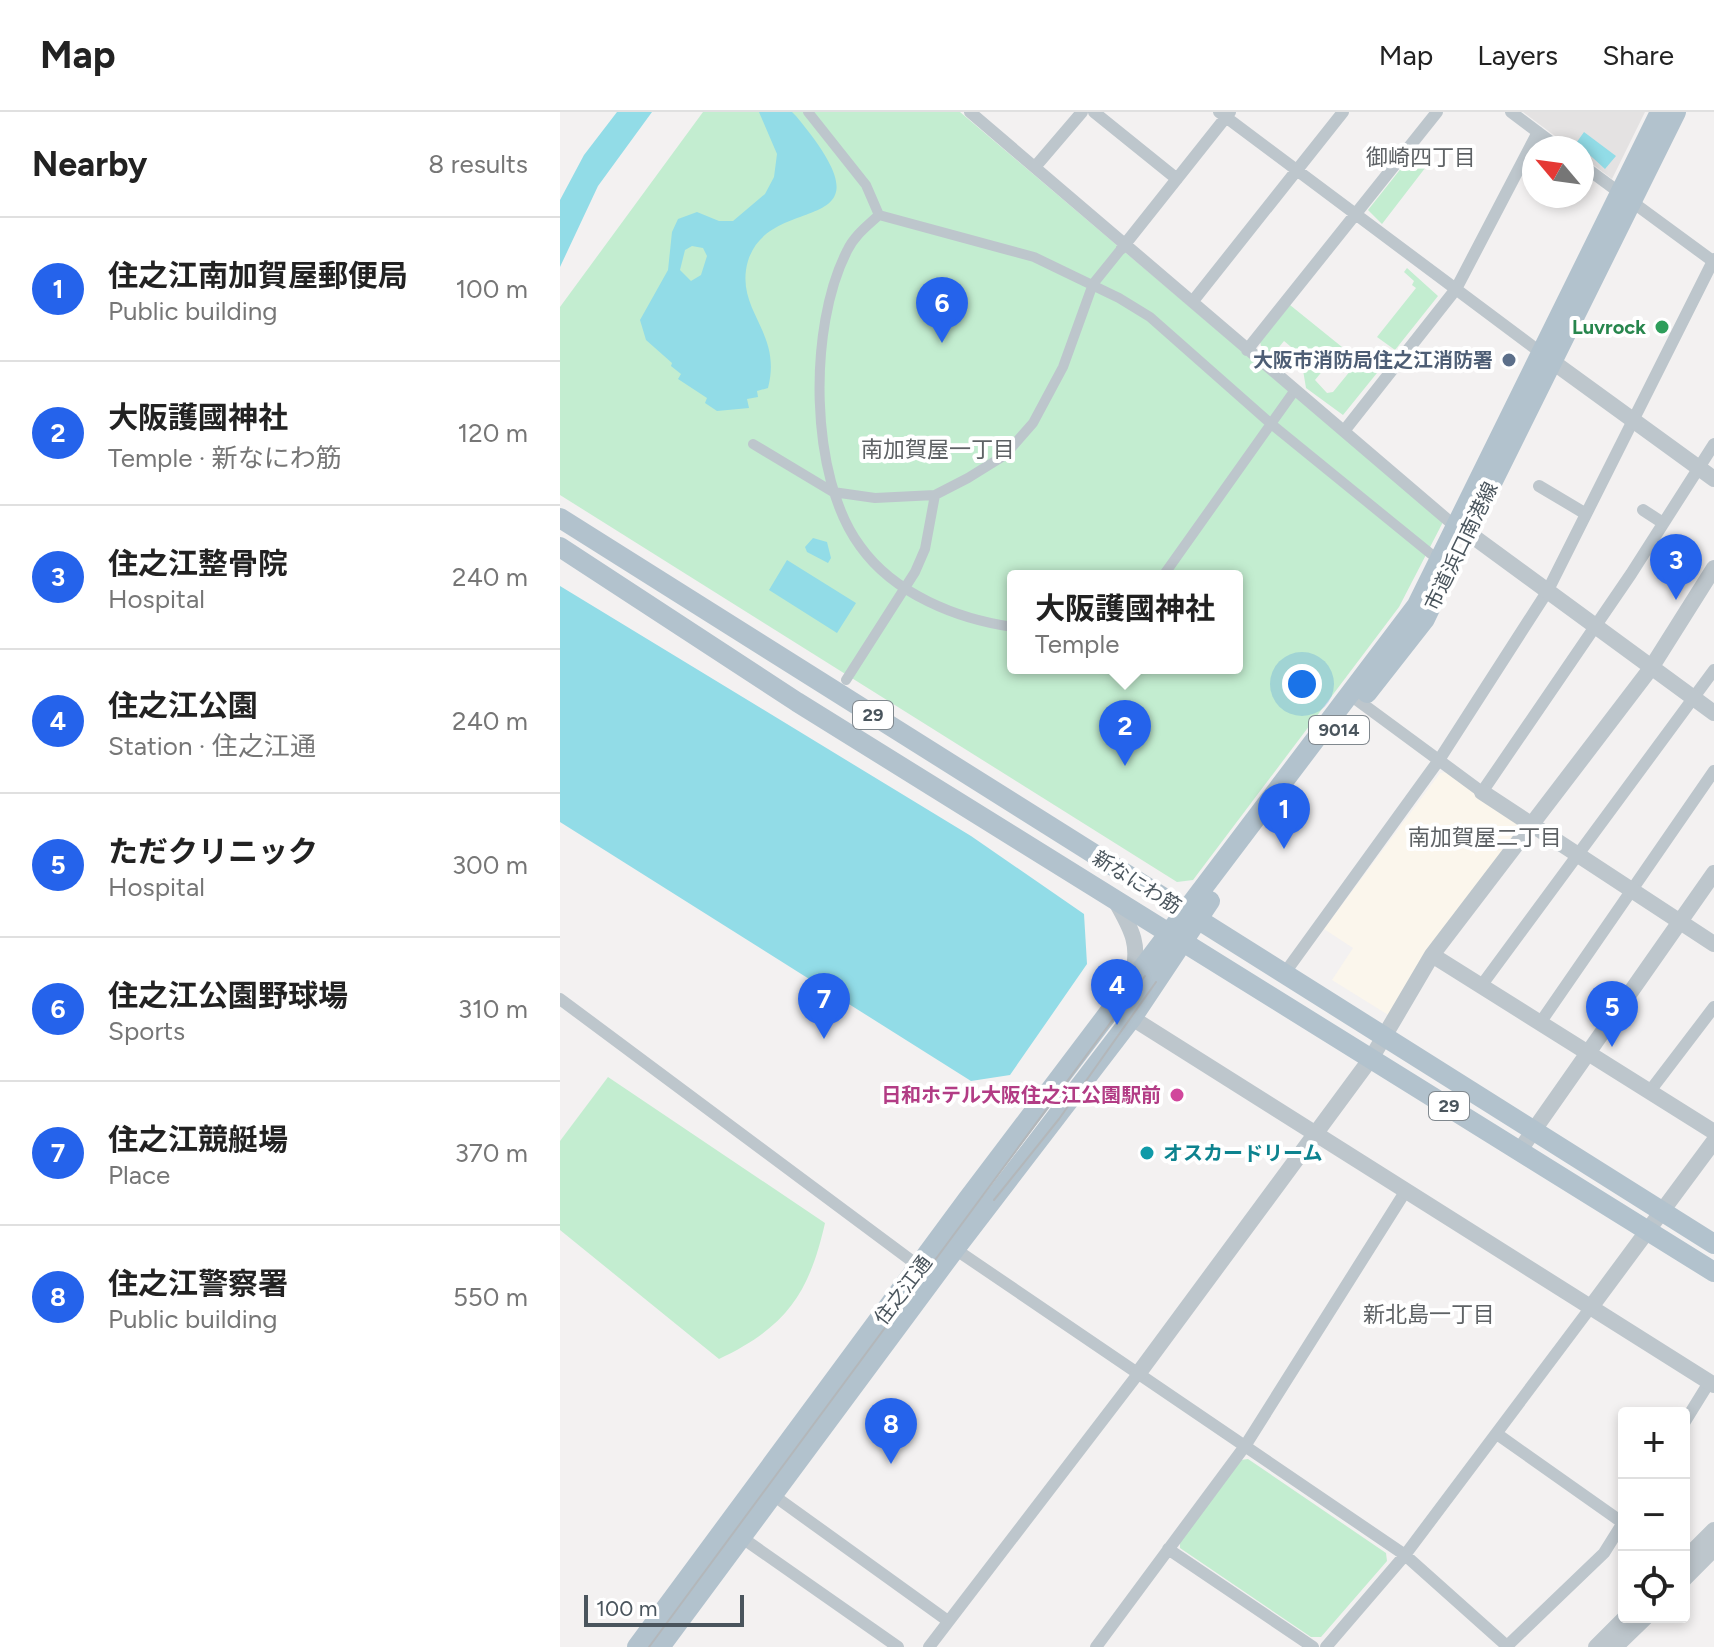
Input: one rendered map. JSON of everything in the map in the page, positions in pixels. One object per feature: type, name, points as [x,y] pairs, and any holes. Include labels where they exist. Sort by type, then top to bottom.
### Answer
[{"type":"main road","name":"市道浜口南港線","points":[[1626,197],[1660,112]]},
{"type":"main road","name":"市道浜口南港線","points":[[1176,937],[1355,698],[1417,605],[1462,530],[1626,197],[1676,112]]},
{"type":"main road","name":"新なにわ筋","points":[[560,518],[1714,1244]]},
{"type":"main road","name":"新なにわ筋","points":[[560,547],[797,702],[1714,1272]]},
{"type":"main road","name":"住之江通","points":[[637,1647],[1128,987],[1176,937]]},
{"type":"main road","name":"住之江通","points":[[660,1647],[955,1249],[1132,1018],[1176,937]]},
{"type":"street","points":[[808,112],[866,185],[879,215]]},
{"type":"street","points":[[970,112],[1123,246],[1193,301],[1462,530],[1714,713]]},
{"type":"street","points":[[1035,167],[1082,112]]},
{"type":"street","points":[[1094,112],[1177,179]]},
{"type":"street","points":[[1193,301],[1343,112]]},
{"type":"street","points":[[1247,350],[1437,112]]},
{"type":"street","points":[[1511,112],[1543,136]]},
{"type":"street","points":[[753,444],[786,463],[807,480],[833,492],[875,498],[935,495],[1005,455],[1033,423],[1063,367],[1093,284],[1225,114],[1546,357],[1714,479]]},
{"type":"street","points":[[1344,431],[1456,289],[1538,132]]},
{"type":"street","points":[[1284,974],[1439,760],[1547,592],[1714,261],[1594,174]]},
{"type":"street","points":[[879,215],[1034,257],[1093,284],[1150,317],[1270,423],[1431,554]]},
{"type":"street","points":[[879,215],[859,233],[847,250],[835,277],[823,341],[820,383],[833,492],[860,547],[904,587],[974,621],[1007,626]]},
{"type":"street","points":[[1167,570],[1295,390]]},
{"type":"street","points":[[1482,792],[1714,444]]},
{"type":"street","points":[[1539,486],[1586,514]]},
{"type":"street","points":[[846,680],[925,549],[935,495]]},
{"type":"street","points":[[1643,510],[1663,523]]},
{"type":"street","points":[[929,1647],[1138,1374],[1372,1057],[1432,955],[1651,668],[1714,568]]},
{"type":"street","points":[[1481,986],[1714,670]]},
{"type":"street","points":[[1355,698],[1529,825],[1714,944]]},
{"type":"street","points":[[1540,1023],[1714,771]]},
{"type":"street","points":[[1520,1150],[1714,873]]},
{"type":"street","points":[[1115,900],[1135,935],[1136,962],[1128,987]]},
{"type":"street","points":[[1432,955],[1714,1132]]},
{"type":"street","points":[[560,999],[920,1267]]},
{"type":"street","points":[[1650,1091],[1714,1007]]},
{"type":"street","points":[[1132,1018],[1712,1383],[1690,1414]]},
{"type":"street","points":[[1701,1024],[1714,1033]]},
{"type":"street","points":[[1326,1647],[1405,1555],[1714,1141]]},
{"type":"street","points":[[1096,1647],[1245,1446],[1405,1192]]},
{"type":"street","points":[[955,1249],[1405,1555],[1508,1647],[1604,1553],[1618,1530]]},
{"type":"street","points":[[1497,1434],[1618,1519]]},
{"type":"street","points":[[773,1495],[948,1621]]},
{"type":"street","points":[[1690,1554],[1714,1530]]},
{"type":"street","points":[[741,1537],[898,1647]]},
{"type":"street","points":[[1168,1549],[1313,1647]]},
{"type":"street","points":[[1690,1573],[1714,1549]]},
{"type":"street","points":[[1596,1647],[1620,1623]]},
{"type":"street","points":[[1615,1647],[1640,1623]]},
{"type":"shaded area","points":[[1523,112],[1645,112],[1612,179],[1594,165],[1594,136],[1555,136]]},
{"type":"shaded area","points":[[1447,772],[1518,824],[1518,829],[1390,1016],[1332,980],[1353,948],[1324,929],[1440,773]]},
{"type":"green space","points":[[703,112],[960,112],[1443,522],[1399,607],[1193,880],[1177,882],[560,495],[560,307]]},
{"type":"green space","points":[[1418,147],[1432,159],[1382,224],[1368,210]]},
{"type":"green space","points":[[1407,268],[1438,296],[1395,350],[1377,337],[1416,288],[1412,285],[1414,281],[1404,272]]},
{"type":"green space","points":[[1290,305],[1342,347],[1315,380],[1327,393],[1333,392],[1364,354],[1381,368],[1343,415],[1306,388],[1303,370],[1309,362],[1284,341],[1271,357],[1262,350],[1260,342]]},
{"type":"green space","points":[[608,1077],[825,1223],[811,1270],[791,1306],[762,1334],[719,1359],[560,1230],[560,1141]]},
{"type":"green space","points":[[1248,1459],[1386,1553],[1387,1561],[1321,1637],[1311,1637],[1180,1548],[1180,1542],[1241,1460]]},
{"type":"water","points":[[617,112],[652,112],[598,186],[560,267],[560,200],[584,155]]},
{"type":"water","points":[[759,112],[792,112],[826,157],[836,184],[832,200],[775,228],[756,244],[746,270],[746,285],[770,353],[768,388],[757,391],[758,397],[747,399],[749,408],[717,411],[705,403],[707,398],[678,379],[681,374],[671,366],[672,363],[646,340],[640,320],[668,270],[672,232],[678,219],[697,212],[719,221],[733,221],[765,194],[774,177],[777,154]],"holes":[[[692,246],[703,248],[707,256],[701,275],[691,281],[680,270],[685,250]]]},
{"type":"water","points":[[1594,140],[1616,156],[1605,169],[1594,159]]},
{"type":"water","points":[[813,538],[827,542],[831,558],[828,563],[807,552],[805,547]]},
{"type":"water","points":[[787,560],[856,603],[837,633],[769,590]]},
{"type":"water","points":[[560,586],[971,836],[1084,914],[1087,964],[1010,1075],[971,1081],[560,822]]},
{"type":"tram line","points":[[649,1647],[1145,976]]},
{"type":"tram line","points":[[994,1200],[1059,1119],[1156,982]]},
{"type":"place","name":"Luvrock","points":[[1662,327]]},
{"type":"place","name":"住之江公園野球場","points":[[942,343]]},
{"type":"place","name":"大阪市消防局住之江消防署","points":[[1509,360]]},
{"type":"place","name":"住之江整骨院","points":[[1676,600]]},
{"type":"place","name":"大阪護國神社","points":[[1125,766]]},
{"type":"place","name":"住之江南加賀屋郵便局","points":[[1284,849]]},
{"type":"place","name":"住之江公園","points":[[1117,1025]]},
{"type":"place","name":"住之江競艇場","points":[[824,1039]]},
{"type":"place","name":"ただクリニック","points":[[1612,1047]]},
{"type":"place","name":"日和ホテル大阪住之江公園駅前","points":[[1177,1095]]},
{"type":"place","name":"オスカードリーム","points":[[1147,1153]]},
{"type":"place","name":"住之江警察署","points":[[891,1464]]},
{"type":"district","name":"御崎四丁目","points":[[1421,157]]},
{"type":"district","name":"南加賀屋一丁目","points":[[938,449]]},
{"type":"district","name":"南加賀屋二丁目","points":[[1485,837]]},
{"type":"district","name":"新北島一丁目","points":[[1429,1314]]}]
